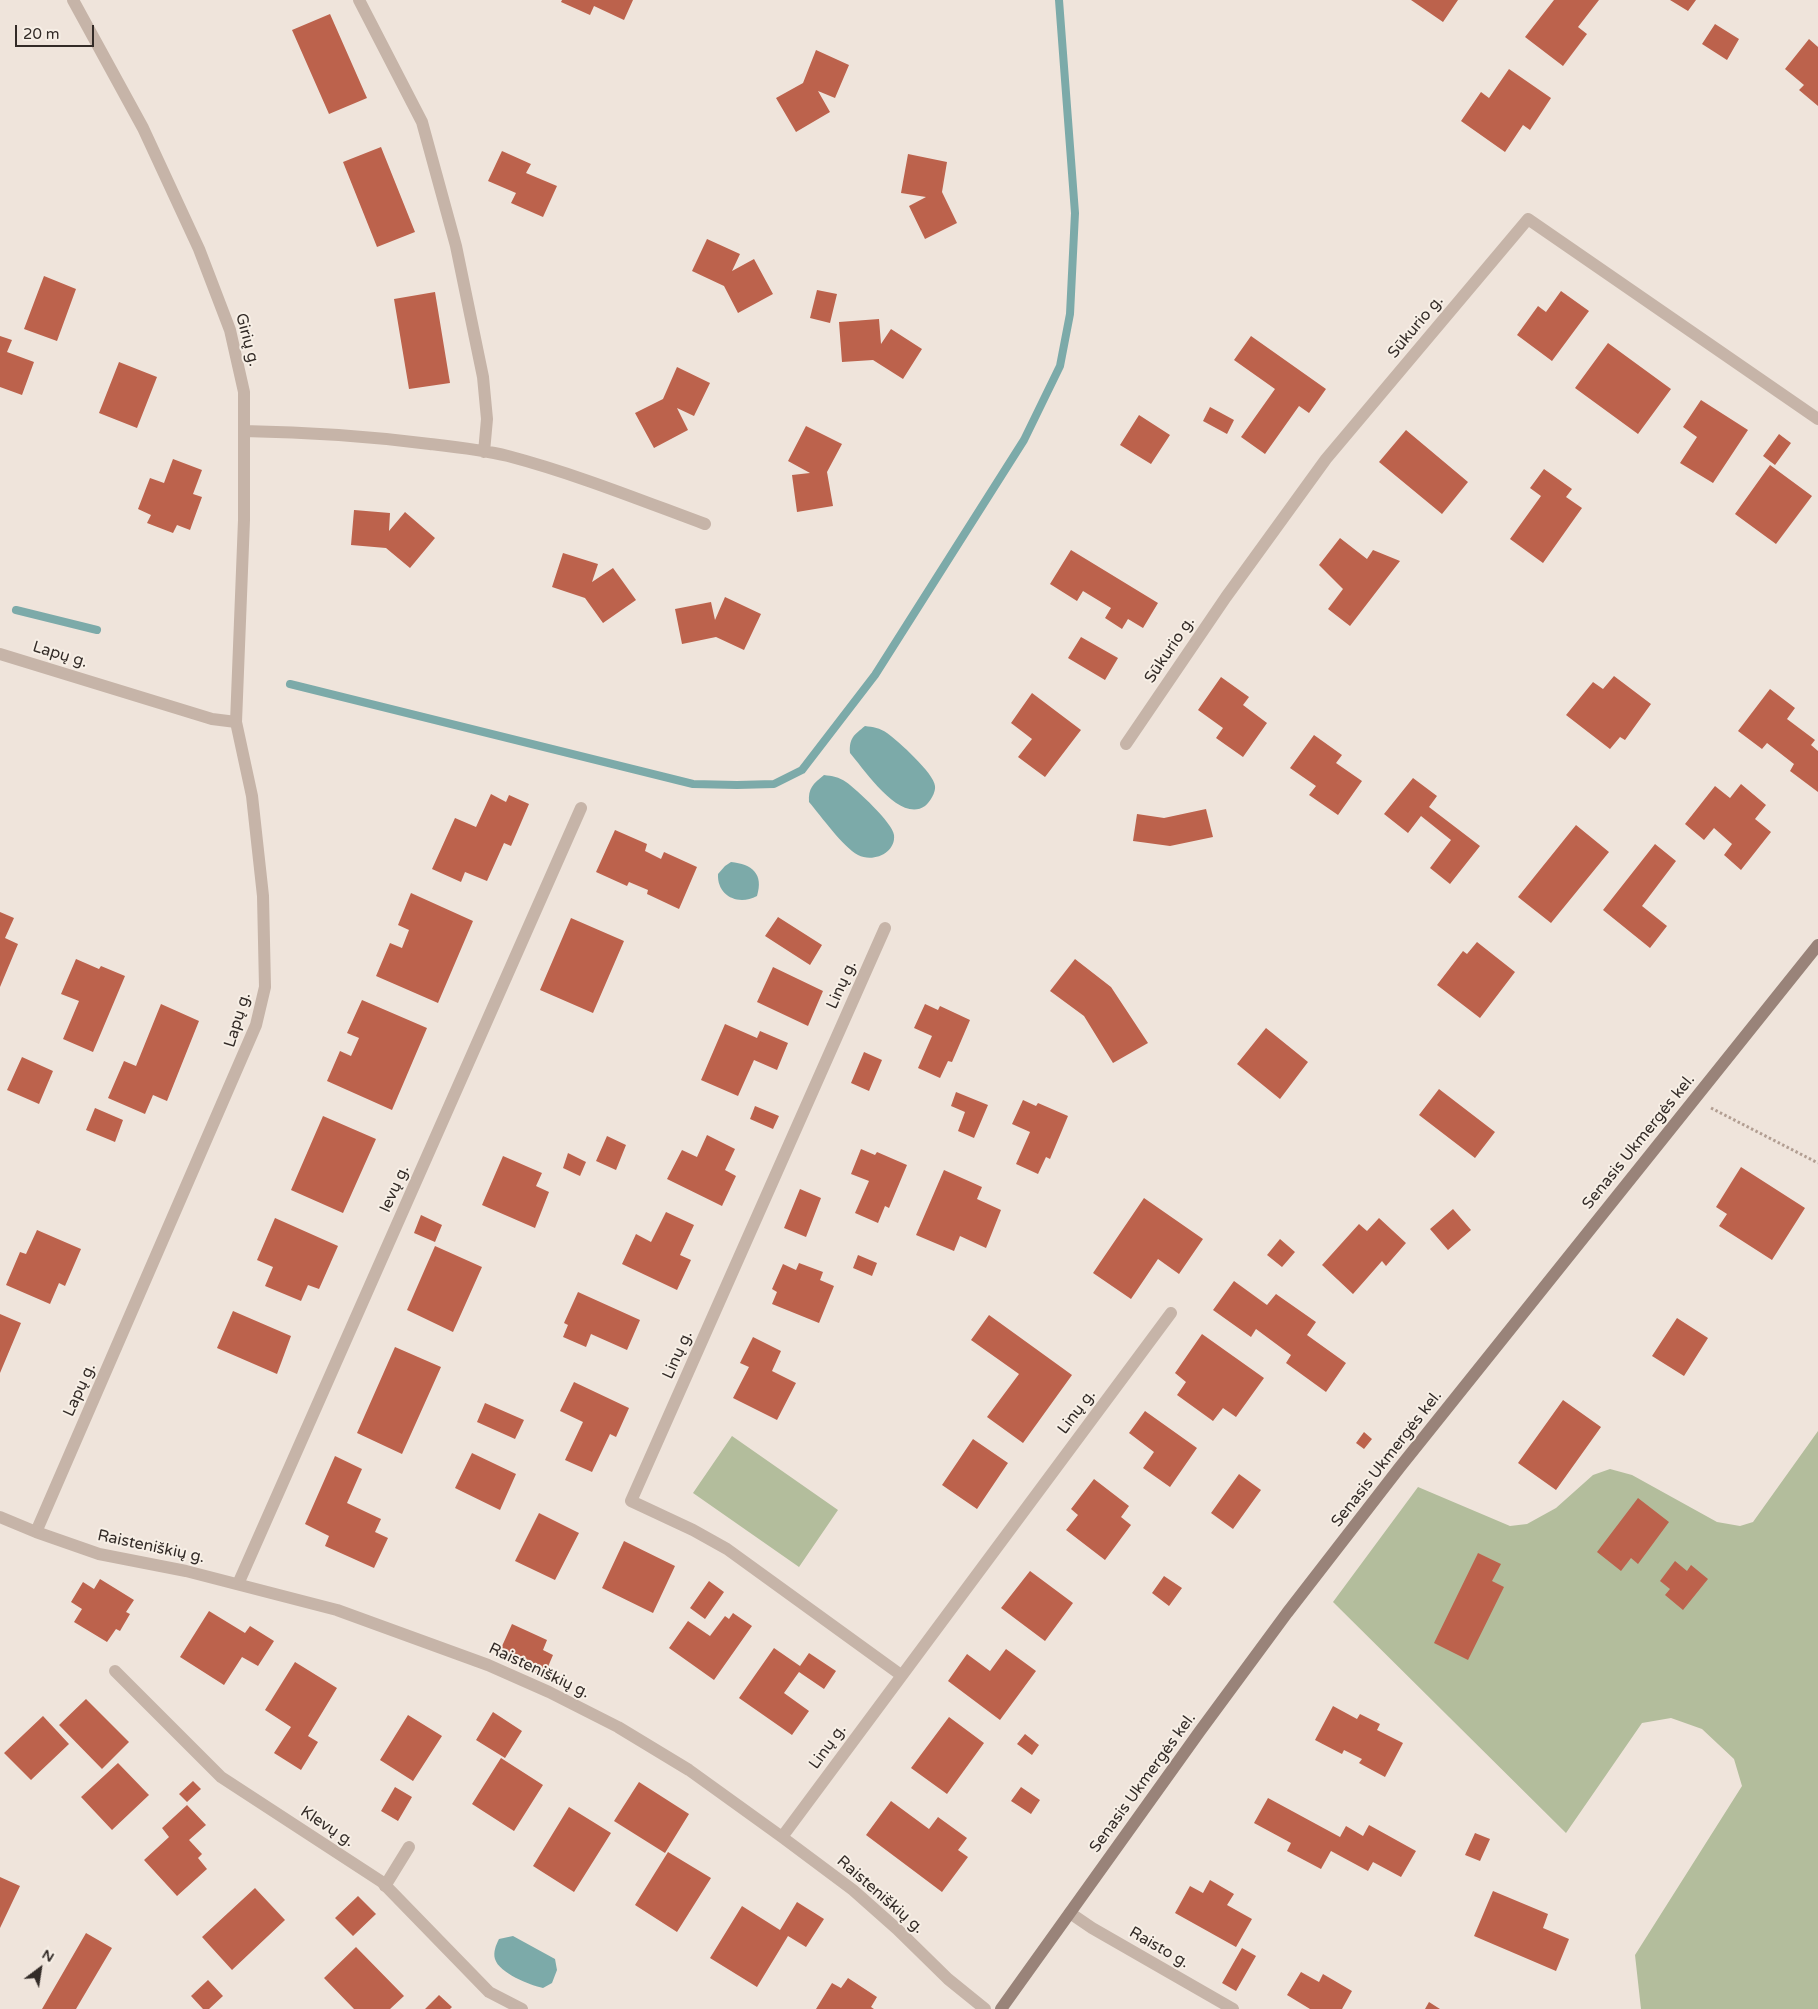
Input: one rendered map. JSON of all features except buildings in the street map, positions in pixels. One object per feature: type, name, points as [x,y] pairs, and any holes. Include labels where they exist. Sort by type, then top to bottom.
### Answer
[{"type":"main road","name":"Senasis Ukmergės kel.","points":[[1002,2009],[1286,1613],[1400,1467],[1818,944]]},
{"type":"street","name":"Girių g.","points":[[73,0],[143,128],[199,249],[230,330],[244,392],[244,520],[236,722]]},
{"type":"street","points":[[359,0],[422,122],[456,246],[483,377],[487,419],[484,452]]},
{"type":"street","name":"Sūkurio g.","points":[[1126,744],[1226,597],[1326,459],[1528,219],[1818,419]]},
{"type":"street","points":[[244,431],[302,432],[392,439],[484,452],[565,472],[706,524]]},
{"type":"street","name":"Lapų g.","points":[[0,654],[212,718],[236,722],[252,796],[263,896],[265,987],[256,1025],[36,1532]]},
{"type":"street","name":"Ievų g.","points":[[238,1584],[581,808]]},
{"type":"street","name":"Linų g.","points":[[885,928],[631,1501],[693,1530],[727,1549],[901,1675]]},
{"type":"street","name":"Linų g.","points":[[782,1837],[1171,1313]]},
{"type":"street","name":"Raisteniškių g.","points":[[0,1517],[99,1554],[186,1571],[346,1613],[488,1665],[549,1692],[618,1727],[689,1770],[782,1837],[853,1890],[897,1928],[948,1980],[985,2009]]},
{"type":"street","name":"Klevų g.","points":[[115,1671],[221,1777],[385,1886],[488,1992],[522,2009]]},
{"type":"street","points":[[385,1886],[409,1847]]},
{"type":"street","name":"Raisto g.","points":[[1070,1913],[1092,1928],[1233,2009]]},
{"type":"path","points":[[1694,1099],[1818,1163]]},
{"type":"green space","points":[[1818,1431],[1818,2009],[1641,2009],[1635,1955],[1742,1786],[1734,1759],[1702,1729],[1671,1718],[1642,1723],[1566,1833],[1333,1602],[1418,1487],[1510,1526],[1527,1524],[1556,1508],[1593,1475],[1610,1469],[1632,1475],[1717,1522],[1740,1526],[1753,1522]]},
{"type":"green space","points":[[732,1436],[838,1510],[799,1567],[693,1493]]},
{"type":"water","points":[[865,726],[874,727],[887,733],[929,773],[935,786],[935,791],[925,806],[915,810],[905,808],[894,801],[873,782],[850,753],[850,744],[853,737]]},
{"type":"water","points":[[824,775],[833,776],[846,782],[887,823],[894,835],[894,841],[891,847],[882,855],[870,858],[858,855],[852,851],[832,831],[809,802],[809,793],[812,787]]},
{"type":"water","points":[[731,862],[745,865],[755,872],[759,882],[757,896],[743,900],[736,899],[730,897],[721,888],[718,874]]},
{"type":"water","points":[[513,1936],[555,1959],[557,1970],[552,1983],[543,1988],[516,1978],[502,1969],[495,1959],[496,1946],[499,1939]]},
{"type":"waterway","points":[[290,684],[693,784],[774,784],[802,770],[875,675],[1024,440],[1060,366],[1070,314],[1075,213],[1059,0]]},
{"type":"waterway","points":[[16,610],[97,630]]}]
